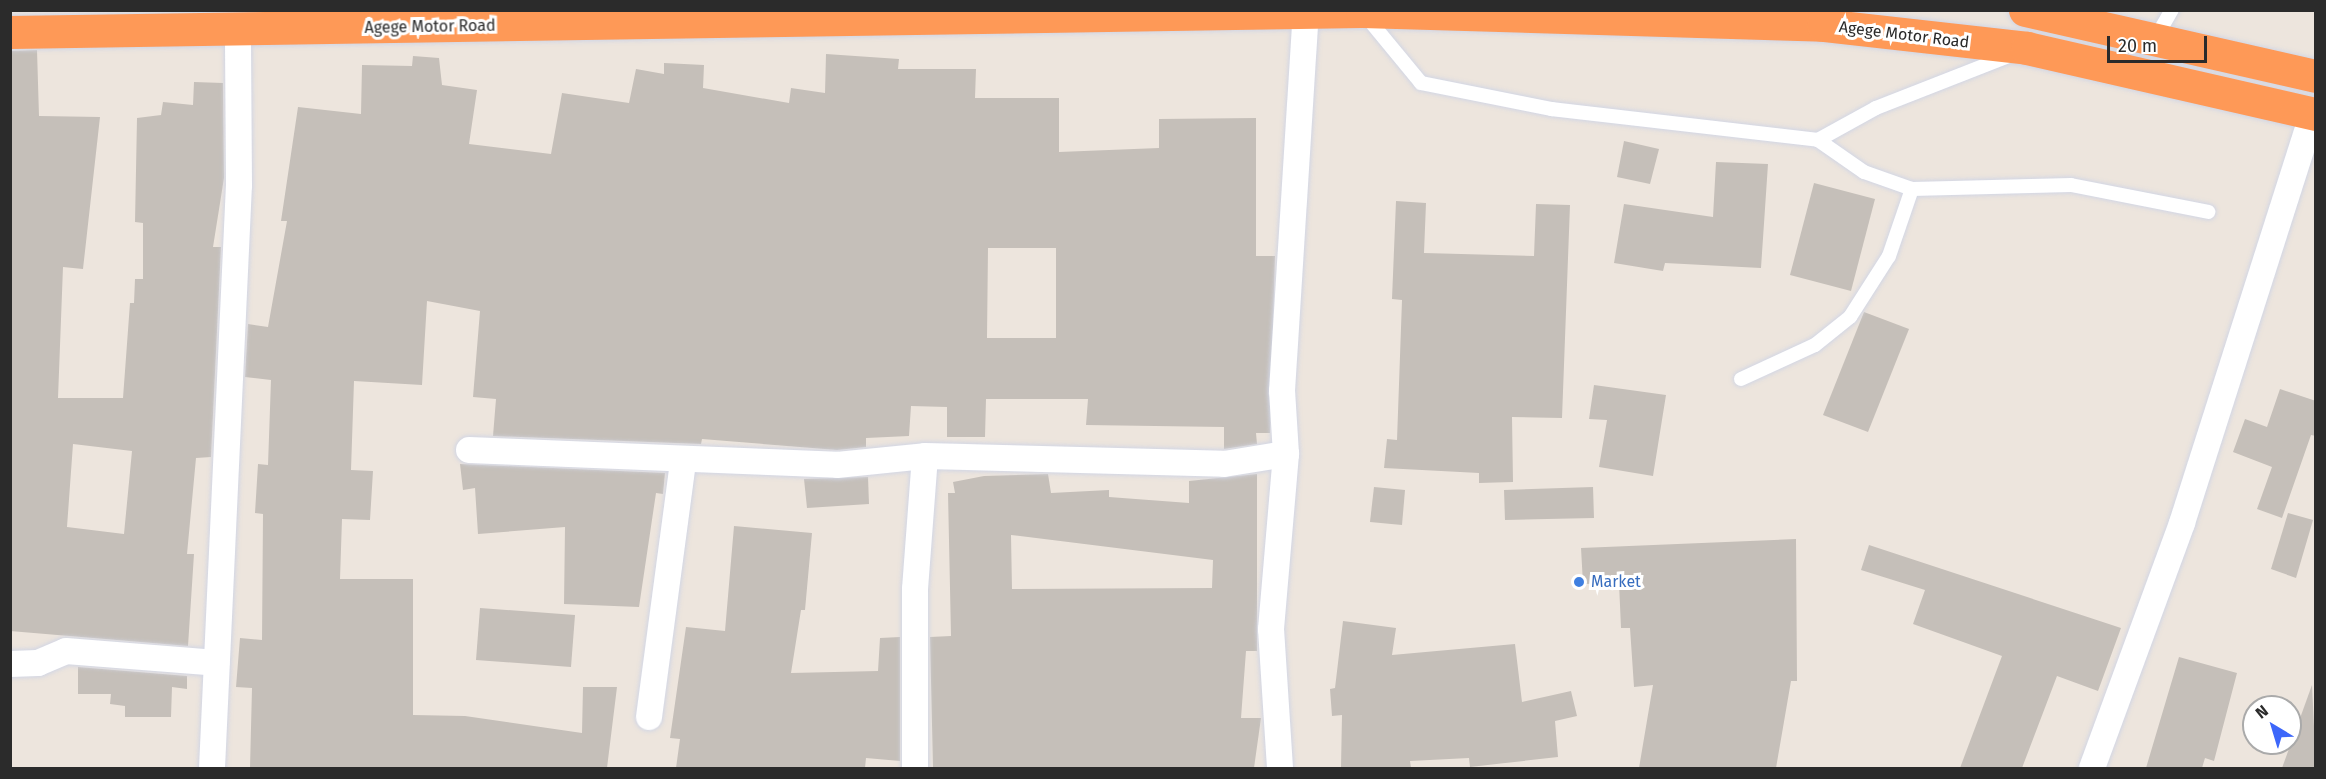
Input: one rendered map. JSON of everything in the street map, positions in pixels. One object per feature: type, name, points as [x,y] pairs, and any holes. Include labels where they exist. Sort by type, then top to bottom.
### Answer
[{"type":"highway","points":[[2025,10],[2079,16],[2155,39],[2316,76]]},
{"type":"highway","name":"Agege Motor Road","points":[[10,32],[1362,11],[1636,15],[1823,25],[2027,48],[2314,113]]},
{"type":"street","points":[[1280,768],[1271,629],[1286,454],[1282,391],[1306,13]]},
{"type":"street","points":[[212,768],[239,185],[238,30]]},
{"type":"street","points":[[2092,768],[2182,523],[2314,113]]},
{"type":"street","points":[[469,450],[683,461],[837,465],[925,456],[1224,464],[1286,454]]},
{"type":"street","points":[[915,768],[915,589],[925,456]]},
{"type":"street","points":[[649,717],[683,461]]},
{"type":"street","points":[[10,663],[38,663],[66,651],[217,663]]},
{"type":"lane","points":[[2155,39],[2172,10]]},
{"type":"lane","points":[[1362,11],[1421,83],[1551,109],[1818,140],[1864,172],[1912,189],[2071,185],[2208,212]]},
{"type":"lane","points":[[1818,140],[1876,108],[2027,48]]},
{"type":"lane","points":[[1741,379],[1815,345],[1850,317],[1889,256],[1912,189]]},
{"type":"building","points":[[37,50],[39,116],[100,117],[83,269],[63,267],[58,398],[123,398],[130,303],[134,303],[135,279],[143,279],[143,223],[135,222],[137,118],[161,115],[163,102],[193,105],[194,82],[223,83],[224,178],[213,247],[221,247],[211,457],[196,458],[187,554],[194,554],[188,646],[10,631],[10,51]],"holes":[[[73,444],[132,451],[124,534],[67,527]]]},
{"type":"building","points":[[826,54],[899,59],[898,69],[976,69],[975,98],[1059,98],[1059,152],[1159,148],[1159,119],[1256,118],[1256,256],[1275,256],[1270,433],[1256,433],[1257,444],[1224,449],[1224,427],[1086,425],[1088,399],[986,399],[985,437],[947,437],[947,407],[911,406],[909,436],[866,438],[866,447],[837,450],[702,439],[701,444],[493,436],[496,399],[473,397],[480,311],[427,301],[422,385],[354,381],[351,470],[373,471],[370,520],[342,519],[340,579],[413,579],[413,715],[465,716],[582,733],[583,687],[617,687],[607,768],[250,768],[252,688],[236,687],[240,638],[262,640],[263,514],[255,513],[258,464],[268,465],[271,380],[245,377],[248,324],[268,327],[287,221],[281,221],[298,107],[361,114],[362,65],[412,66],[413,56],[439,58],[442,85],[477,90],[469,144],[551,154],[562,93],[629,103],[636,69],[664,74],[664,63],[704,65],[703,88],[789,103],[791,88],[825,93]],"holes":[[[988,248],[1056,248],[1056,338],[987,338]]]},
{"type":"building","points":[[1624,141],[1659,149],[1650,184],[1617,177]]},
{"type":"building","points":[[1716,162],[1768,164],[1761,268],[1665,263],[1663,271],[1614,263],[1624,204],[1713,217]]},
{"type":"building","points":[[1814,183],[1875,199],[1851,291],[1790,275]]},
{"type":"building","points":[[1396,201],[1426,203],[1424,253],[1534,256],[1536,204],[1570,205],[1562,418],[1512,417],[1513,482],[1479,483],[1479,473],[1384,468],[1387,439],[1397,440],[1402,300],[1392,299]]},
{"type":"building","points":[[1864,312],[1909,329],[1868,432],[1823,415]]},
{"type":"building","points":[[1594,385],[1666,395],[1653,476],[1599,467],[1607,420],[1589,419]]},
{"type":"building","points":[[2280,389],[2316,401],[2316,436],[2311,435],[2282,518],[2257,509],[2272,467],[2233,452],[2245,419],[2267,427]]},
{"type":"building","points":[[460,464],[665,473],[663,494],[656,493],[639,607],[564,604],[565,527],[478,534],[475,488],[463,490]]},
{"type":"building","points":[[1048,474],[1051,493],[1109,490],[1109,497],[1189,503],[1189,481],[1257,474],[1257,651],[1246,651],[1241,718],[1261,718],[1254,768],[933,768],[930,637],[951,636],[948,493],[955,493],[953,482],[984,476]],"holes":[[[1011,535],[1213,560],[1212,588],[1012,589]]]},
{"type":"building","points":[[868,477],[869,504],[807,508],[804,479]]},
{"type":"building","points":[[1374,487],[1405,490],[1402,525],[1370,522]]},
{"type":"building","points":[[1593,487],[1594,518],[1505,520],[1504,490]]},
{"type":"building","points":[[2288,513],[2313,520],[2296,578],[2271,569]]},
{"type":"building","points":[[734,526],[812,533],[805,610],[801,610],[791,673],[878,671],[880,638],[900,637],[900,761],[866,758],[865,768],[676,768],[680,739],[670,738],[686,627],[725,631]]},
{"type":"building","points":[[1796,539],[1797,681],[1791,681],[1776,768],[1639,768],[1653,685],[1634,687],[1630,628],[1621,628],[1619,583],[1583,584],[1581,548]]},
{"type":"building","points":[[1869,545],[2121,628],[2098,691],[2057,676],[2022,768],[1960,768],[2002,656],[1913,624],[1925,590],[1861,570]]},
{"type":"building","points":[[480,608],[575,615],[571,667],[476,660]]},
{"type":"building","points":[[1343,621],[1396,628],[1392,655],[1515,644],[1522,702],[1571,691],[1577,716],[1555,721],[1558,757],[1470,767],[1469,758],[1410,761],[1411,768],[1341,768],[1342,715],[1332,716],[1330,689],[1335,688]]},
{"type":"building","points":[[2179,657],[2237,673],[2214,761],[2205,758],[2202,768],[2146,768]]},
{"type":"building","points":[[78,667],[187,676],[187,689],[172,687],[171,717],[125,717],[125,706],[110,704],[111,694],[78,694]]},
{"type":"building","points":[[2312,685],[2316,768],[2282,768],[2287,755],[2302,755],[2302,713]]},
{"type":"place","name":"Market","points":[[1579,582]]}]
